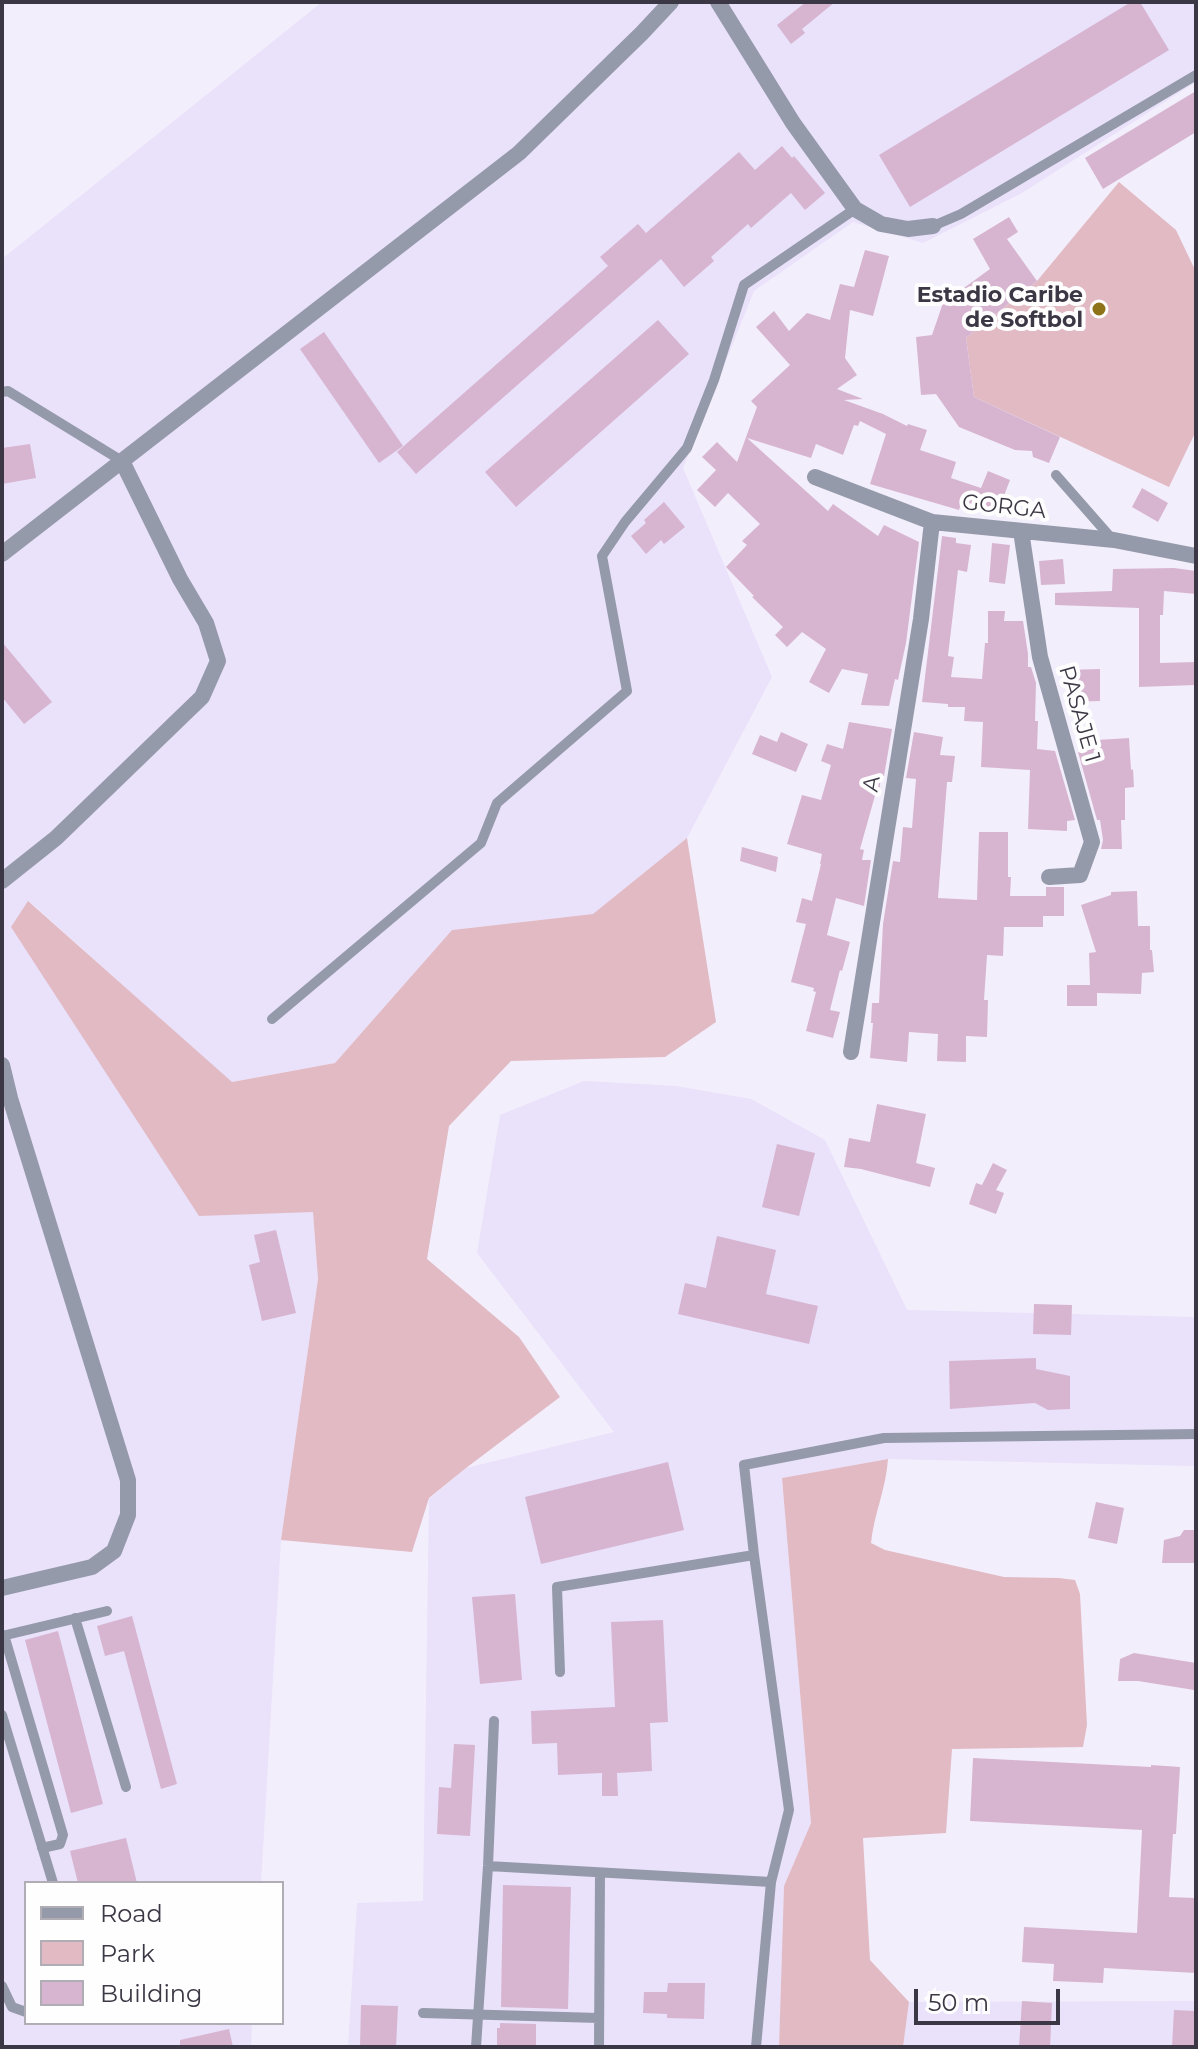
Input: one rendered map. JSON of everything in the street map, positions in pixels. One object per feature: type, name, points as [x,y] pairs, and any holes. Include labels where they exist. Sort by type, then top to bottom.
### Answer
[{"type":"street","points":[[2,554],[519,153],[671,2]]},
{"type":"street","points":[[718,2],[793,123],[855,209],[881,224],[908,229],[933,226]]},
{"type":"street","points":[[2,881],[56,838],[202,697],[218,661],[206,623],[180,579],[122,461]]},
{"type":"street","name":"GORGA","points":[[815,477],[932,522],[1114,540],[1196,556]]},
{"type":"street","name":"A","points":[[851,1052],[921,619],[932,522]]},
{"type":"street","name":"PASAJE 1","points":[[1021,531],[1040,657],[1092,842],[1080,875],[1049,877]]},
{"type":"street","points":[[2,1065],[6,1099],[128,1480],[128,1515],[114,1551],[92,1567],[2,1588]]},
{"type":"lane","points":[[933,226],[987,200],[1196,75]]},
{"type":"lane","points":[[272,1019],[481,843],[497,803],[627,691],[602,556],[625,522],[687,448],[714,380],[744,285],[855,209]]},
{"type":"lane","points":[[2,392],[8,391],[122,461]]},
{"type":"lane","points":[[1056,475],[1114,540]]},
{"type":"lane","points":[[756,2047],[771,1882],[789,1810],[744,1465],[884,1438],[1196,1434]]},
{"type":"lane","points":[[560,1672],[557,1587],[754,1555]]},
{"type":"lane","points":[[42,1848],[60,1844],[63,1835],[3,1636],[107,1611]]},
{"type":"lane","points":[[75,1618],[126,1787]]},
{"type":"lane","points":[[2,1715],[52,1881]]},
{"type":"lane","points":[[476,2047],[494,1721]]},
{"type":"lane","points":[[488,1866],[771,1882]]},
{"type":"lane","points":[[599,2047],[600,1873]]},
{"type":"lane","points":[[2,1986],[12,2007],[24,2011]]},
{"type":"lane","points":[[423,2013],[599,2018]]},
{"type":"shaded area","points":[[322,2],[1196,2],[1196,82],[1022,193],[923,243],[853,222],[754,291],[683,468],[772,677],[687,838],[593,914],[452,930],[335,1063],[231,1082],[29,901],[313,1212],[318,1279],[281,1540],[261,1881],[24,1881],[24,2025],[252,2025],[251,2047],[2,2047],[2,259]]},
{"type":"shaded area","points":[[584,1081],[676,1086],[751,1099],[825,1140],[907,1310],[1196,1317],[1196,1466],[888,1459],[782,1478],[811,1823],[784,1886],[779,2047],[348,2047],[357,1903],[423,1901],[429,1499],[466,1468],[614,1432],[477,1253],[500,1115]]},
{"type":"shaded area","points":[[1196,2001],[1196,2047],[903,2047],[909,2002]]},
{"type":"green space","name":"Estadio Caribe de Softbol","points":[[1119,182],[1176,230],[1196,272],[1196,431],[1169,487],[974,397],[966,338],[1037,281]]},
{"type":"green space","points":[[687,838],[716,1022],[665,1057],[511,1061],[449,1126],[427,1259],[519,1337],[560,1397],[429,1498],[412,1552],[281,1540],[318,1279],[313,1212],[199,1216],[11,927],[28,901],[232,1082],[335,1063],[452,930],[593,914]]},
{"type":"green space","points":[[888,1459],[871,1543],[885,1550],[1004,1577],[1075,1580],[1080,1594],[1087,1725],[1083,1747],[952,1749],[946,1833],[863,1838],[870,1960],[909,2002],[903,2047],[779,2047],[784,1886],[811,1823],[782,1478]]},
{"type":"building","points":[[806,2],[835,2],[802,29],[805,33],[791,44],[777,25]]},
{"type":"building","points":[[1131,2],[1140,2],[1169,50],[910,207],[879,155]]},
{"type":"building","points":[[1196,91],[1196,132],[1103,189],[1085,158]]},
{"type":"building","points":[[782,146],[825,193],[805,210],[791,193],[751,228],[748,224],[711,257],[714,261],[684,287],[661,259],[416,474],[397,452],[608,266],[600,257],[638,224],[646,233],[739,152],[755,170]]},
{"type":"building","points":[[1009,217],[1018,232],[1007,239],[1037,281],[966,338],[974,397],[1060,437],[1049,463],[1033,457],[1032,451],[1015,450],[959,427],[936,394],[921,395],[916,337],[932,335],[943,303],[990,269],[973,239]]},
{"type":"building","points":[[865,250],[889,256],[873,316],[850,310],[845,358],[857,375],[837,389],[863,399],[844,400],[907,426],[927,430],[920,450],[956,462],[951,478],[981,488],[988,471],[1010,480],[997,514],[962,500],[959,510],[870,484],[886,434],[860,421],[858,426],[854,425],[843,455],[816,444],[811,458],[747,438],[828,511],[833,504],[878,536],[884,525],[919,542],[906,643],[889,706],[861,705],[868,674],[842,669],[829,693],[809,682],[826,649],[802,632],[787,647],[775,635],[783,627],[726,567],[747,545],[742,541],[760,524],[728,493],[715,507],[697,490],[716,470],[702,457],[717,442],[737,462],[757,407],[751,401],[790,365],[756,327],[774,311],[789,331],[807,313],[830,320],[840,284],[854,287]]},
{"type":"building","points":[[658,320],[689,354],[516,507],[485,472]]},
{"type":"building","points":[[324,332],[403,446],[379,463],[300,349]]},
{"type":"building","points":[[30,444],[36,478],[2,484],[2,448]]},
{"type":"building","points":[[1142,488],[1168,503],[1158,522],[1132,507]]},
{"type":"building","points":[[664,502],[685,527],[664,544],[661,540],[646,554],[631,536]]},
{"type":"building","points":[[942,536],[956,538],[956,543],[971,545],[967,572],[958,570],[948,656],[954,657],[951,677],[982,679],[985,643],[988,643],[988,611],[1005,611],[1004,621],[1023,621],[1028,667],[1031,667],[1036,683],[1037,749],[1055,751],[1075,820],[1067,821],[1067,831],[1028,829],[1030,770],[981,767],[983,722],[964,721],[965,707],[922,702]]},
{"type":"building","points":[[992,543],[1010,545],[1005,584],[989,582]]},
{"type":"building","points":[[1063,559],[1065,584],[1041,585],[1039,561]]},
{"type":"building","points":[[1174,568],[1196,571],[1196,594],[1164,591],[1163,615],[1160,615],[1160,663],[1196,662],[1196,685],[1139,687],[1139,608],[1055,605],[1055,593],[1112,591],[1113,569]]},
{"type":"building","points":[[2,642],[52,702],[24,724],[2,697]]},
{"type":"building","points":[[1100,669],[1100,701],[1067,702],[1066,670]]},
{"type":"building","points":[[849,722],[892,729],[884,776],[881,776],[879,793],[876,792],[860,849],[864,850],[862,860],[871,860],[864,906],[836,898],[827,935],[850,942],[830,1010],[840,1012],[833,1038],[806,1031],[816,992],[814,988],[791,982],[806,924],[796,922],[802,898],[812,901],[822,854],[787,844],[802,795],[821,800],[831,765],[821,761],[827,744],[843,749]]},
{"type":"building","points":[[781,732],[808,744],[796,772],[752,754],[760,735],[777,742]]},
{"type":"building","points":[[914,732],[943,737],[940,755],[955,756],[952,782],[947,782],[938,898],[977,900],[979,832],[1008,832],[1010,896],[1046,896],[1046,887],[1064,887],[1064,916],[1043,916],[1043,927],[1004,927],[1003,956],[987,955],[984,1000],[988,1000],[987,1037],[966,1036],[966,1062],[937,1061],[938,1034],[909,1032],[907,1062],[870,1058],[872,1003],[879,1003],[883,924],[893,861],[900,862],[903,827],[912,828],[916,779],[906,778]]},
{"type":"building","points":[[1129,738],[1134,787],[1125,788],[1125,820],[1121,820],[1122,849],[1101,849],[1100,820],[1097,820],[1078,752],[1082,753],[1081,741]]},
{"type":"building","points":[[742,847],[778,857],[776,872],[740,861]]},
{"type":"building","points":[[1137,891],[1138,926],[1150,926],[1154,972],[1142,973],[1141,994],[1097,993],[1097,1006],[1067,1006],[1067,985],[1090,985],[1089,953],[1096,952],[1081,905],[1111,895],[1111,892]]},
{"type":"building","points":[[877,1104],[926,1114],[916,1163],[935,1168],[930,1187],[844,1167],[849,1138],[870,1142]]},
{"type":"building","points":[[777,1144],[815,1153],[799,1216],[762,1207]]},
{"type":"building","points":[[993,1163],[1007,1170],[996,1190],[1004,1193],[996,1214],[969,1204],[976,1183],[982,1185]]},
{"type":"building","points":[[276,1230],[296,1313],[262,1321],[249,1265],[260,1262],[254,1235]]},
{"type":"building","points":[[717,1236],[776,1250],[766,1294],[818,1306],[809,1344],[678,1314],[685,1283],[706,1288]]},
{"type":"building","points":[[1034,1304],[1072,1305],[1071,1335],[1033,1334]]},
{"type":"building","points":[[1036,1358],[1036,1369],[1070,1376],[1070,1409],[1048,1410],[1035,1403],[950,1409],[949,1361]]},
{"type":"building","points":[[668,1462],[684,1530],[541,1564],[525,1497]]},
{"type":"building","points":[[1096,1502],[1124,1508],[1117,1544],[1088,1538]]},
{"type":"building","points":[[1184,1530],[1196,1530],[1196,1563],[1162,1563],[1164,1540],[1180,1536]]},
{"type":"building","points":[[515,1594],[522,1680],[480,1684],[472,1597]]},
{"type":"building","points":[[132,1616],[177,1784],[161,1789],[124,1651],[105,1656],[97,1626]]},
{"type":"building","points":[[663,1620],[668,1722],[650,1723],[652,1771],[617,1773],[618,1796],[602,1796],[602,1773],[558,1775],[557,1743],[532,1744],[531,1711],[615,1707],[611,1622]]},
{"type":"building","points":[[58,1631],[103,1804],[71,1813],[25,1640]]},
{"type":"building","points":[[1134,1653],[1196,1663],[1194,1690],[1118,1681],[1120,1659]]},
{"type":"building","points":[[454,1744],[475,1745],[470,1836],[437,1834],[439,1787],[451,1788]]},
{"type":"building","points":[[973,1758],[1180,1767],[1169,1897],[1196,1898],[1196,1973],[1104,1968],[1103,1983],[1053,1981],[1054,1964],[1022,1962],[1024,1927],[1137,1933],[1142,1830],[970,1821]]},
{"type":"building","points":[[126,1838],[137,1881],[78,1881],[70,1851]]},
{"type":"building","points":[[503,1885],[571,1887],[568,2009],[501,2007]]},
{"type":"building","points":[[668,1983],[705,1983],[704,2019],[667,2018],[667,2014],[643,2013],[644,1992],[667,1992]]},
{"type":"building","points":[[1022,2001],[1052,2003],[1050,2047],[1019,2047]]},
{"type":"building","points":[[361,2005],[398,2006],[396,2047],[360,2047]]},
{"type":"building","points":[[1174,2010],[1196,2011],[1196,2047],[1172,2047]]},
{"type":"building","points":[[500,2023],[536,2024],[536,2047],[497,2047]]},
{"type":"building","points":[[229,2029],[233,2047],[180,2047],[180,2040]]},
{"type":"place","name":"Estadio Caribe de Softbol","points":[[1099,309]]}]
